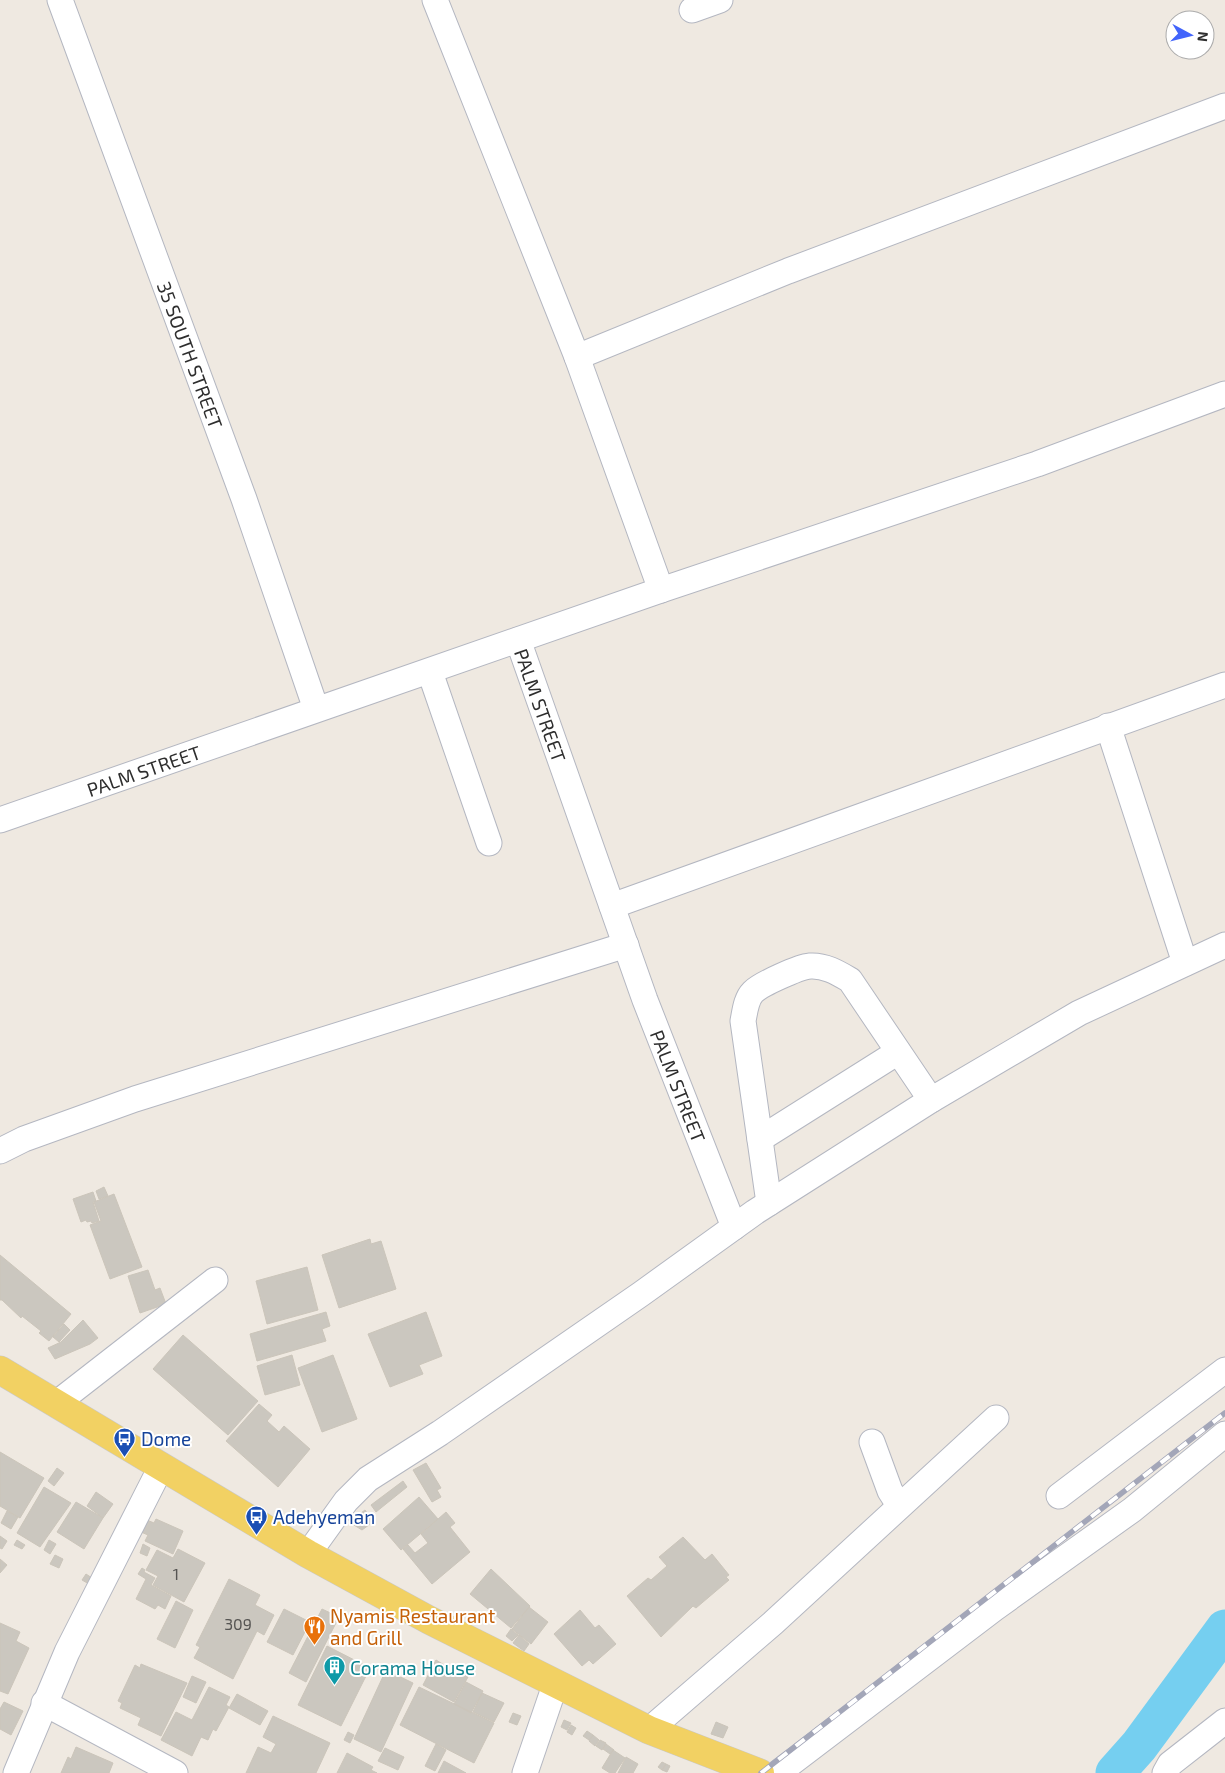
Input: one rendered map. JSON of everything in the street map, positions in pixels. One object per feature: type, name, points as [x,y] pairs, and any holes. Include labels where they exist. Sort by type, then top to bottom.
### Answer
[{"type":"main road","points":[[0,1370],[308,1554],[429,1620],[555,1685],[648,1730],[760,1773]]},
{"type":"street","name":"35 SOUTH STREET","points":[[60,0],[244,499],[316,709]]},
{"type":"street","points":[[435,0],[577,358],[661,590]]},
{"type":"street","points":[[692,10],[720,0]]},
{"type":"street","points":[[577,358],[788,271],[1225,106]]},
{"type":"street","points":[[518,640],[1037,464],[1225,394]]},
{"type":"street","name":"PALM STREET","points":[[0,820],[518,640],[645,1000],[734,1227]]},
{"type":"street","points":[[430,672],[490,843]]},
{"type":"street","points":[[612,906],[1225,685]]},
{"type":"street","points":[[1108,726],[1185,964]]},
{"type":"street","points":[[0,1151],[24,1139],[135,1099],[626,945]]},
{"type":"street","points":[[308,1554],[346,1501],[368,1479],[440,1433],[769,1203],[931,1100],[1079,1013],[1225,945]]},
{"type":"street","points":[[769,1203],[743,1020],[746,1006],[753,992],[771,981],[810,966],[834,970],[850,980],[931,1100]]},
{"type":"street","points":[[760,1139],[898,1052]]},
{"type":"street","points":[[57,1403],[215,1280]]},
{"type":"street","points":[[1060,1496],[1225,1370]]},
{"type":"street","points":[[648,1730],[773,1623],[996,1418]]},
{"type":"street","points":[[778,1773],[995,1608],[1132,1510],[1225,1434]]},
{"type":"street","points":[[872,1442],[890,1490],[900,1505]]},
{"type":"street","points":[[16,1773],[66,1652],[161,1467]]},
{"type":"street","points":[[525,1773],[555,1685]]},
{"type":"street","points":[[44,1703],[175,1773]]},
{"type":"street","points":[[1165,1773],[1170,1764],[1225,1721]]},
{"type":"building","points":[[104,1187],[108,1196],[99,1199],[96,1191]]},
{"type":"building","points":[[93,1192],[96,1201],[93,1202],[99,1221],[92,1223],[86,1220],[81,1222],[73,1199]]},
{"type":"building","points":[[114,1194],[142,1267],[110,1279],[90,1225],[101,1221],[94,1202]]},
{"type":"building","points":[[370,1239],[371,1244],[381,1241],[396,1289],[339,1308],[322,1255]]},
{"type":"building","points":[[0,1255],[71,1314],[49,1341],[39,1333],[41,1331],[22,1316],[21,1318],[0,1300]]},
{"type":"building","points":[[307,1267],[318,1310],[267,1324],[256,1281]]},
{"type":"building","points":[[148,1270],[155,1290],[160,1288],[166,1304],[140,1313],[128,1276]]},
{"type":"building","points":[[326,1312],[330,1326],[322,1329],[326,1341],[257,1361],[250,1334]]},
{"type":"building","points":[[426,1312],[442,1356],[419,1365],[423,1374],[390,1387],[368,1334]]},
{"type":"building","points":[[83,1320],[98,1338],[90,1344],[55,1359],[48,1348],[61,1342]]},
{"type":"building","points":[[64,1324],[70,1330],[59,1342],[53,1337]]},
{"type":"building","points":[[183,1335],[258,1401],[228,1435],[153,1369]]},
{"type":"building","points":[[292,1355],[300,1385],[265,1395],[257,1366]]},
{"type":"building","points":[[333,1355],[357,1419],[322,1432],[298,1368]]},
{"type":"building","points":[[259,1404],[272,1415],[267,1421],[279,1432],[284,1426],[310,1449],[278,1487],[226,1441]]},
{"type":"building","points":[[0,1452],[44,1478],[20,1518],[0,1506]]},
{"type":"building","points":[[426,1463],[441,1488],[437,1490],[441,1497],[432,1502],[413,1470]]},
{"type":"building","points":[[57,1468],[64,1473],[54,1486],[48,1481]]},
{"type":"building","points":[[403,1481],[407,1487],[376,1512],[371,1505]]},
{"type":"building","points":[[44,1487],[71,1503],[40,1547],[17,1533]]},
{"type":"building","points":[[96,1492],[113,1504],[103,1518],[87,1506]]},
{"type":"building","points":[[419,1497],[438,1519],[401,1550],[383,1529]]},
{"type":"building","points":[[76,1502],[103,1518],[84,1549],[57,1532]]},
{"type":"building","points":[[365,1510],[373,1522],[362,1530],[349,1522]]},
{"type":"building","points":[[7,1511],[18,1517],[11,1529],[1,1523]]},
{"type":"building","points":[[446,1512],[455,1523],[450,1527],[470,1552],[432,1584],[403,1549],[408,1545],[415,1553],[428,1543],[421,1534]]},
{"type":"building","points":[[156,1519],[183,1531],[173,1554],[145,1541],[148,1535],[141,1532],[147,1520],[154,1523]]},
{"type":"building","points":[[0,1536],[7,1541],[2,1549],[0,1548]]},
{"type":"building","points":[[683,1537],[705,1560],[712,1554],[729,1575],[726,1577],[729,1580],[696,1608],[693,1606],[661,1637],[627,1596],[648,1578],[651,1580],[667,1566],[659,1557]]},
{"type":"building","points":[[17,1540],[25,1545],[22,1549],[14,1545]]},
{"type":"building","points":[[49,1540],[56,1544],[50,1554],[44,1550]]},
{"type":"building","points":[[143,1544],[150,1548],[147,1556],[140,1553]]},
{"type":"building","points":[[178,1549],[205,1563],[184,1602],[153,1585],[158,1576],[146,1570],[157,1550],[173,1558]]},
{"type":"building","points":[[55,1555],[63,1559],[59,1568],[50,1564]]},
{"type":"building","points":[[0,1559],[7,1565],[0,1573]]},
{"type":"building","points":[[142,1568],[145,1570],[144,1572],[155,1578],[151,1585],[171,1596],[165,1609],[158,1605],[155,1609],[136,1599],[146,1579],[138,1574]]},
{"type":"building","points":[[491,1569],[530,1606],[511,1628],[470,1594]]},
{"type":"building","points":[[86,1574],[92,1578],[89,1584],[82,1580]]},
{"type":"building","points":[[229,1579],[260,1595],[255,1605],[274,1615],[264,1635],[257,1631],[233,1679],[194,1658],[200,1647],[196,1645]]},
{"type":"building","points":[[176,1601],[193,1610],[175,1648],[157,1639]]},
{"type":"building","points":[[529,1607],[548,1622],[531,1644],[512,1629]]},
{"type":"building","points":[[284,1609],[310,1622],[293,1655],[267,1642]]},
{"type":"building","name":"Nyamis Restaurant and Grill","points":[[322,1609],[339,1617],[306,1682],[289,1673]]},
{"type":"building","points":[[580,1610],[595,1628],[599,1625],[616,1644],[593,1664],[589,1660],[582,1666],[554,1634]]},
{"type":"building","points":[[0,1623],[20,1632],[16,1641],[29,1648],[8,1694],[0,1691]]},
{"type":"building","points":[[511,1629],[518,1635],[512,1641],[506,1636]]},
{"type":"building","points":[[519,1635],[529,1644],[524,1651],[513,1643]]},
{"type":"building","name":"Corama House","points":[[327,1646],[370,1668],[341,1726],[298,1705]]},
{"type":"building","points":[[436,1660],[455,1675],[457,1671],[468,1677],[454,1702],[423,1685]]},
{"type":"building","points":[[141,1664],[187,1683],[161,1736],[138,1725],[141,1718],[120,1708],[122,1703],[118,1701],[135,1665],[140,1668]]},
{"type":"building","points":[[386,1670],[413,1683],[381,1752],[354,1739]]},
{"type":"building","points":[[192,1676],[206,1682],[196,1703],[183,1697]]},
{"type":"building","points":[[466,1682],[483,1691],[471,1713],[454,1704]]},
{"type":"building","points":[[209,1687],[230,1697],[226,1705],[229,1707],[216,1731],[213,1729],[208,1740],[201,1737],[192,1756],[161,1740],[176,1712],[192,1720]]},
{"type":"building","points":[[419,1687],[494,1723],[474,1763],[400,1725]]},
{"type":"building","points":[[482,1693],[504,1703],[494,1722],[473,1712]]},
{"type":"building","points":[[237,1694],[268,1711],[260,1725],[229,1708]]},
{"type":"building","points":[[4,1702],[23,1711],[11,1735],[0,1729],[0,1709]]},
{"type":"building","points":[[513,1713],[521,1716],[517,1725],[509,1722]]},
{"type":"building","points":[[273,1716],[330,1743],[316,1773],[246,1773],[258,1747],[271,1753],[276,1744],[263,1737]]},
{"type":"building","points":[[564,1720],[571,1723],[567,1730],[561,1727]]},
{"type":"building","points":[[716,1722],[728,1727],[723,1738],[711,1734]]},
{"type":"building","points":[[571,1725],[576,1728],[572,1735],[567,1732]]},
{"type":"building","points":[[587,1731],[593,1735],[589,1740],[583,1736]]},
{"type":"building","points":[[348,1732],[354,1735],[350,1743],[344,1740]]},
{"type":"building","points":[[593,1735],[599,1740],[595,1746],[589,1741]]},
{"type":"building","points":[[600,1740],[606,1743],[602,1750],[596,1746]]},
{"type":"building","points":[[436,1744],[446,1750],[435,1771],[425,1766]]},
{"type":"building","points":[[606,1744],[614,1750],[610,1754],[603,1749]]},
{"type":"building","points":[[76,1747],[113,1763],[109,1773],[61,1773],[68,1757],[71,1759]]},
{"type":"building","points":[[385,1748],[404,1757],[398,1770],[378,1761]]},
{"type":"building","points":[[613,1750],[625,1758],[615,1773],[610,1773],[602,1768]]},
{"type":"building","points":[[347,1753],[373,1767],[371,1770],[377,1773],[337,1773]]},
{"type":"building","points":[[626,1757],[638,1764],[633,1773],[618,1773]]},
{"type":"building","points":[[444,1761],[466,1773],[438,1773]]},
{"type":"building","points":[[662,1762],[666,1764],[662,1770],[658,1767]]},
{"type":"building","points":[[666,1764],[670,1766],[667,1772],[662,1770]]},
{"type":"waterway","points":[[1115,1773],[1139,1746],[1225,1629]]},
{"type":"railway","points":[[761,1773],[1225,1413]]},
{"type":"place","name":"Dome","points":[[125,1457]]},
{"type":"place","name":"Adehyeman","points":[[257,1535]]},
{"type":"place","name":"Nyamis Restaurant and Grill","points":[[314,1645]]},
{"type":"place","name":"Corama House","points":[[334,1686]]}]
